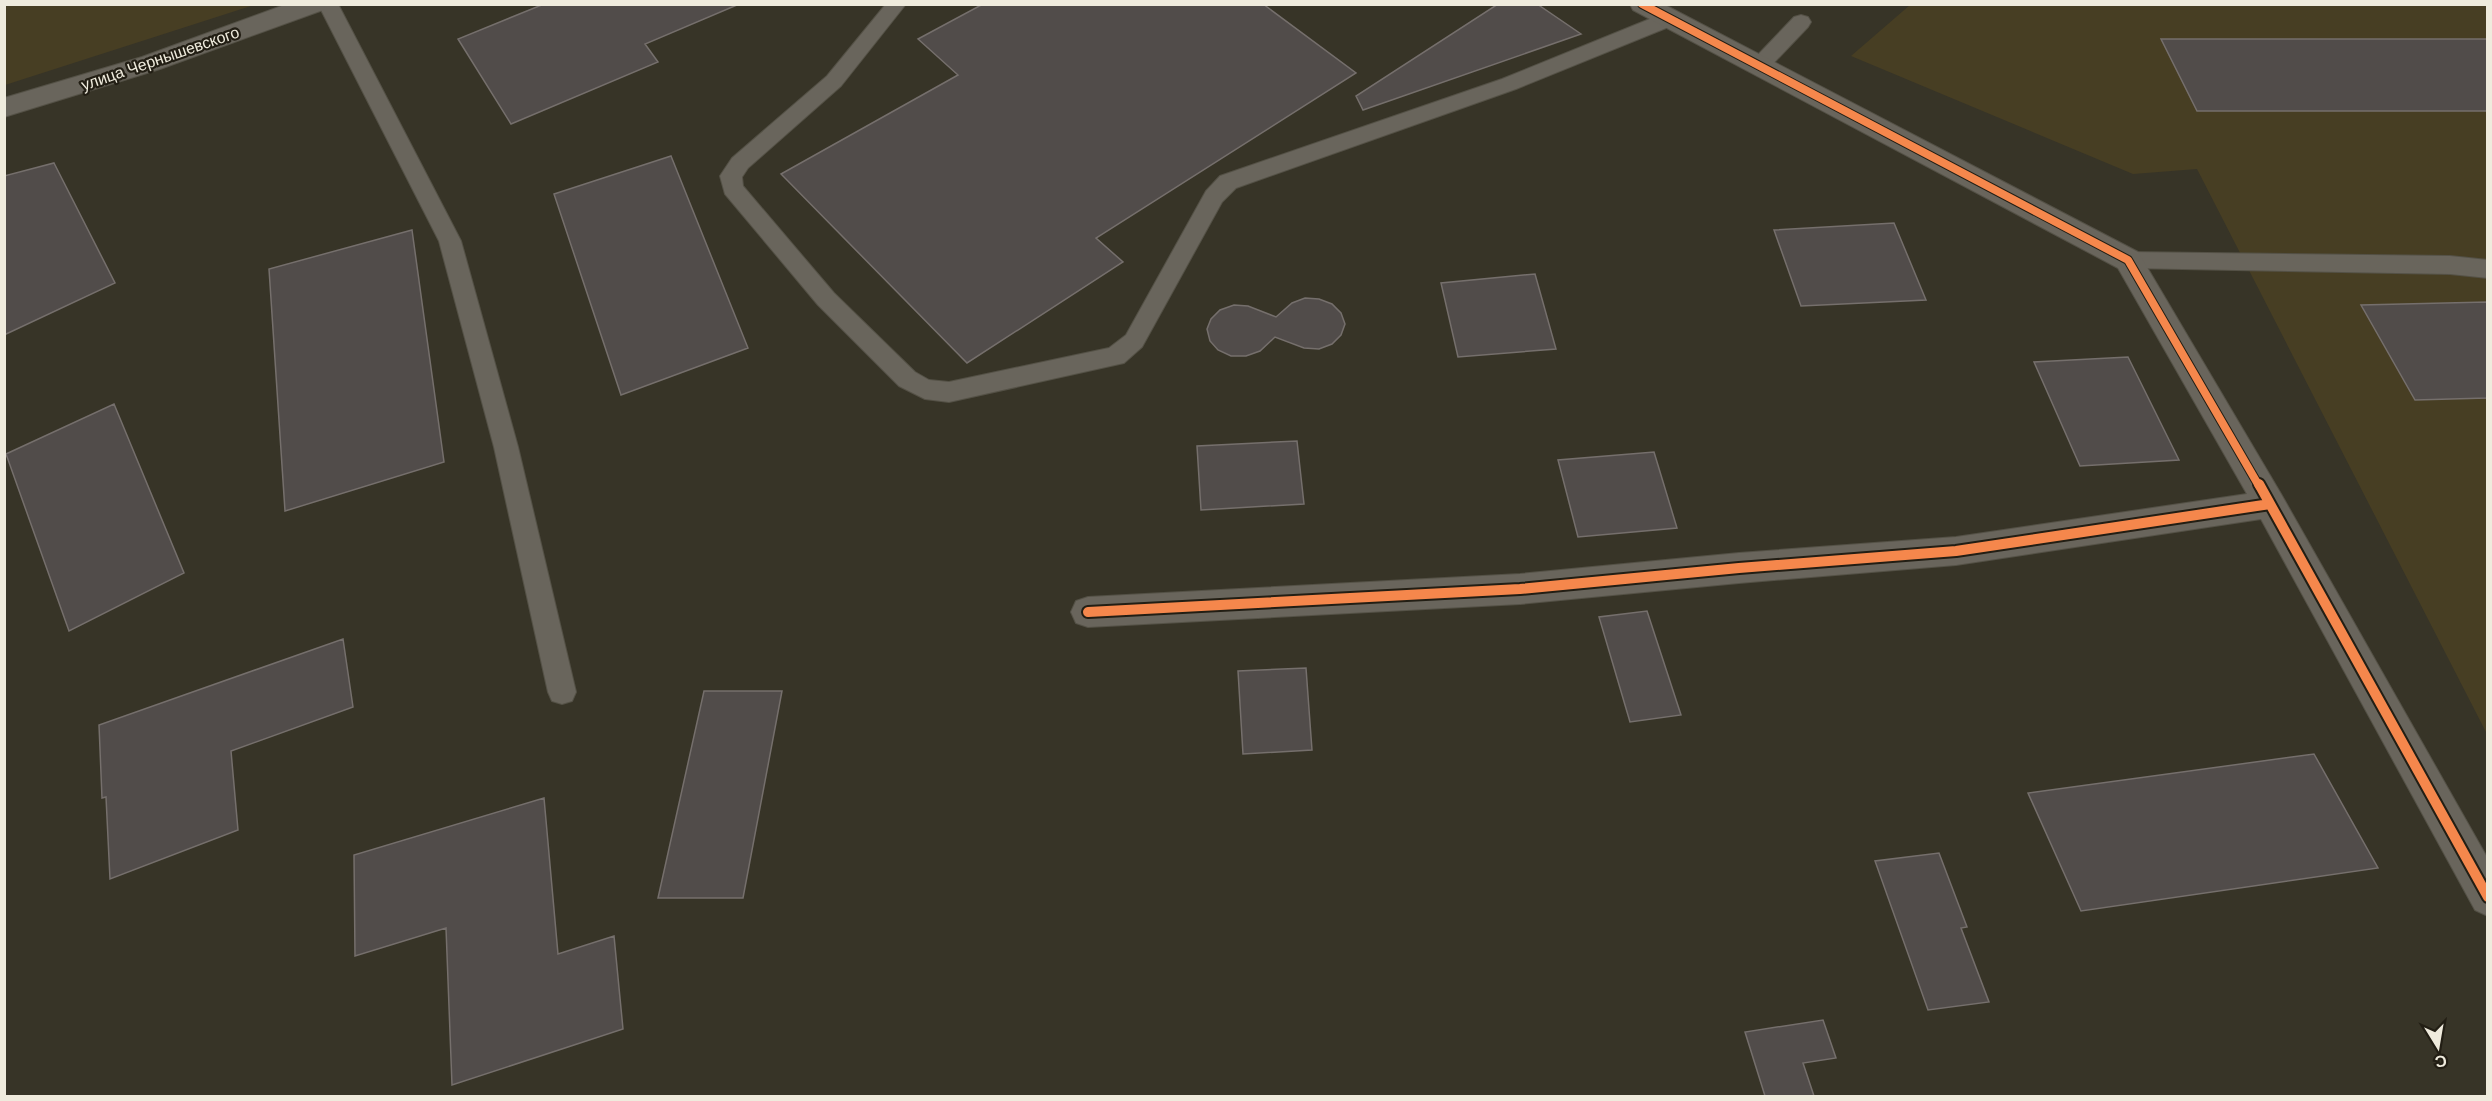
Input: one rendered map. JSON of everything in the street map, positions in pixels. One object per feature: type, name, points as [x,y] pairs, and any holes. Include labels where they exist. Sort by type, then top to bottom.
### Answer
[{"type":"street","name":"улица Чернышевского","points":[[4,108],[151,63],[314,4]]},
{"type":"street","points":[[1642,4],[2128,260],[2270,504],[2487,897]]},
{"type":"street","points":[[1088,612],[1520,589],[1739,568],[1956,551],[2270,504]]},
{"type":"lane","points":[[328,4],[450,241],[506,447],[562,692]]},
{"type":"lane","points":[[897,4],[834,81],[740,163],[731,176],[733,189],[826,299],[907,380],[925,389],[949,392],[1116,356],[1134,341],[1214,197],[1228,182],[1509,84],[1669,19]]},
{"type":"lane","points":[[1759,66],[1801,22]]},
{"type":"lane","points":[[2128,260],[2450,265],[2487,269]]},
{"type":"shaded area","points":[[5,4],[254,4],[254,5],[5,85]]},
{"type":"shaded area","points":[[1910,5],[2487,5],[2487,734],[2197,169],[2133,174],[1851,56]]},
{"type":"building","points":[[544,4],[737,5],[645,44],[658,62],[511,124],[458,39]]},
{"type":"building","points":[[983,4],[1263,4],[1356,73],[1096,238],[1123,262],[967,363],[781,174],[958,75],[918,39]]},
{"type":"building","points":[[1498,4],[1537,4],[1581,34],[1363,110],[1356,96]]},
{"type":"building","points":[[2161,39],[2487,39],[2487,111],[2197,111]]},
{"type":"building","points":[[671,156],[748,348],[621,395],[554,194]]},
{"type":"building","points":[[54,163],[115,283],[4,335],[4,176]]},
{"type":"building","points":[[1894,223],[1926,300],[1801,306],[1774,230]]},
{"type":"building","points":[[412,230],[444,462],[285,511],[269,269]]},
{"type":"building","points":[[1535,274],[1556,349],[1458,357],[1441,283]]},
{"type":"building","points":[[1305,298],[1319,299],[1332,304],[1341,313],[1345,324],[1341,335],[1332,344],[1319,349],[1304,348],[1275,337],[1260,351],[1246,356],[1231,356],[1218,350],[1210,341],[1207,329],[1211,319],[1220,310],[1234,305],[1248,306],[1276,317],[1292,303]]},
{"type":"building","points":[[2487,302],[2487,398],[2415,400],[2361,305]]},
{"type":"building","points":[[2128,357],[2179,460],[2080,466],[2034,362]]},
{"type":"building","points":[[114,404],[184,573],[69,631],[6,454]]},
{"type":"building","points":[[1297,441],[1304,504],[1201,510],[1197,446]]},
{"type":"building","points":[[1654,452],[1677,528],[1578,537],[1558,460]]},
{"type":"building","points":[[1647,611],[1681,715],[1630,722],[1599,617]]},
{"type":"building","points":[[343,639],[353,707],[231,751],[238,830],[110,879],[106,797],[102,798],[99,725]]},
{"type":"building","points":[[1306,668],[1312,750],[1243,754],[1238,671]]},
{"type":"building","points":[[704,691],[782,691],[743,898],[658,898]]},
{"type":"building","points":[[2314,754],[2378,868],[2081,911],[2028,793]]},
{"type":"building","points":[[544,798],[558,954],[614,936],[623,1029],[452,1085],[446,928],[355,956],[354,855]]},
{"type":"building","points":[[1939,853],[1967,927],[1961,928],[1989,1002],[1928,1010],[1875,861]]},
{"type":"building","points":[[1823,1020],[1836,1058],[1803,1063],[1814,1096],[1765,1096],[1745,1032]]},
{"type":"cycle path","points":[[1642,4],[2128,260],[2270,504],[2488,897]]},
{"type":"cycle path","points":[[1088,612],[1520,589],[1739,568],[1956,551],[2270,504]]}]
